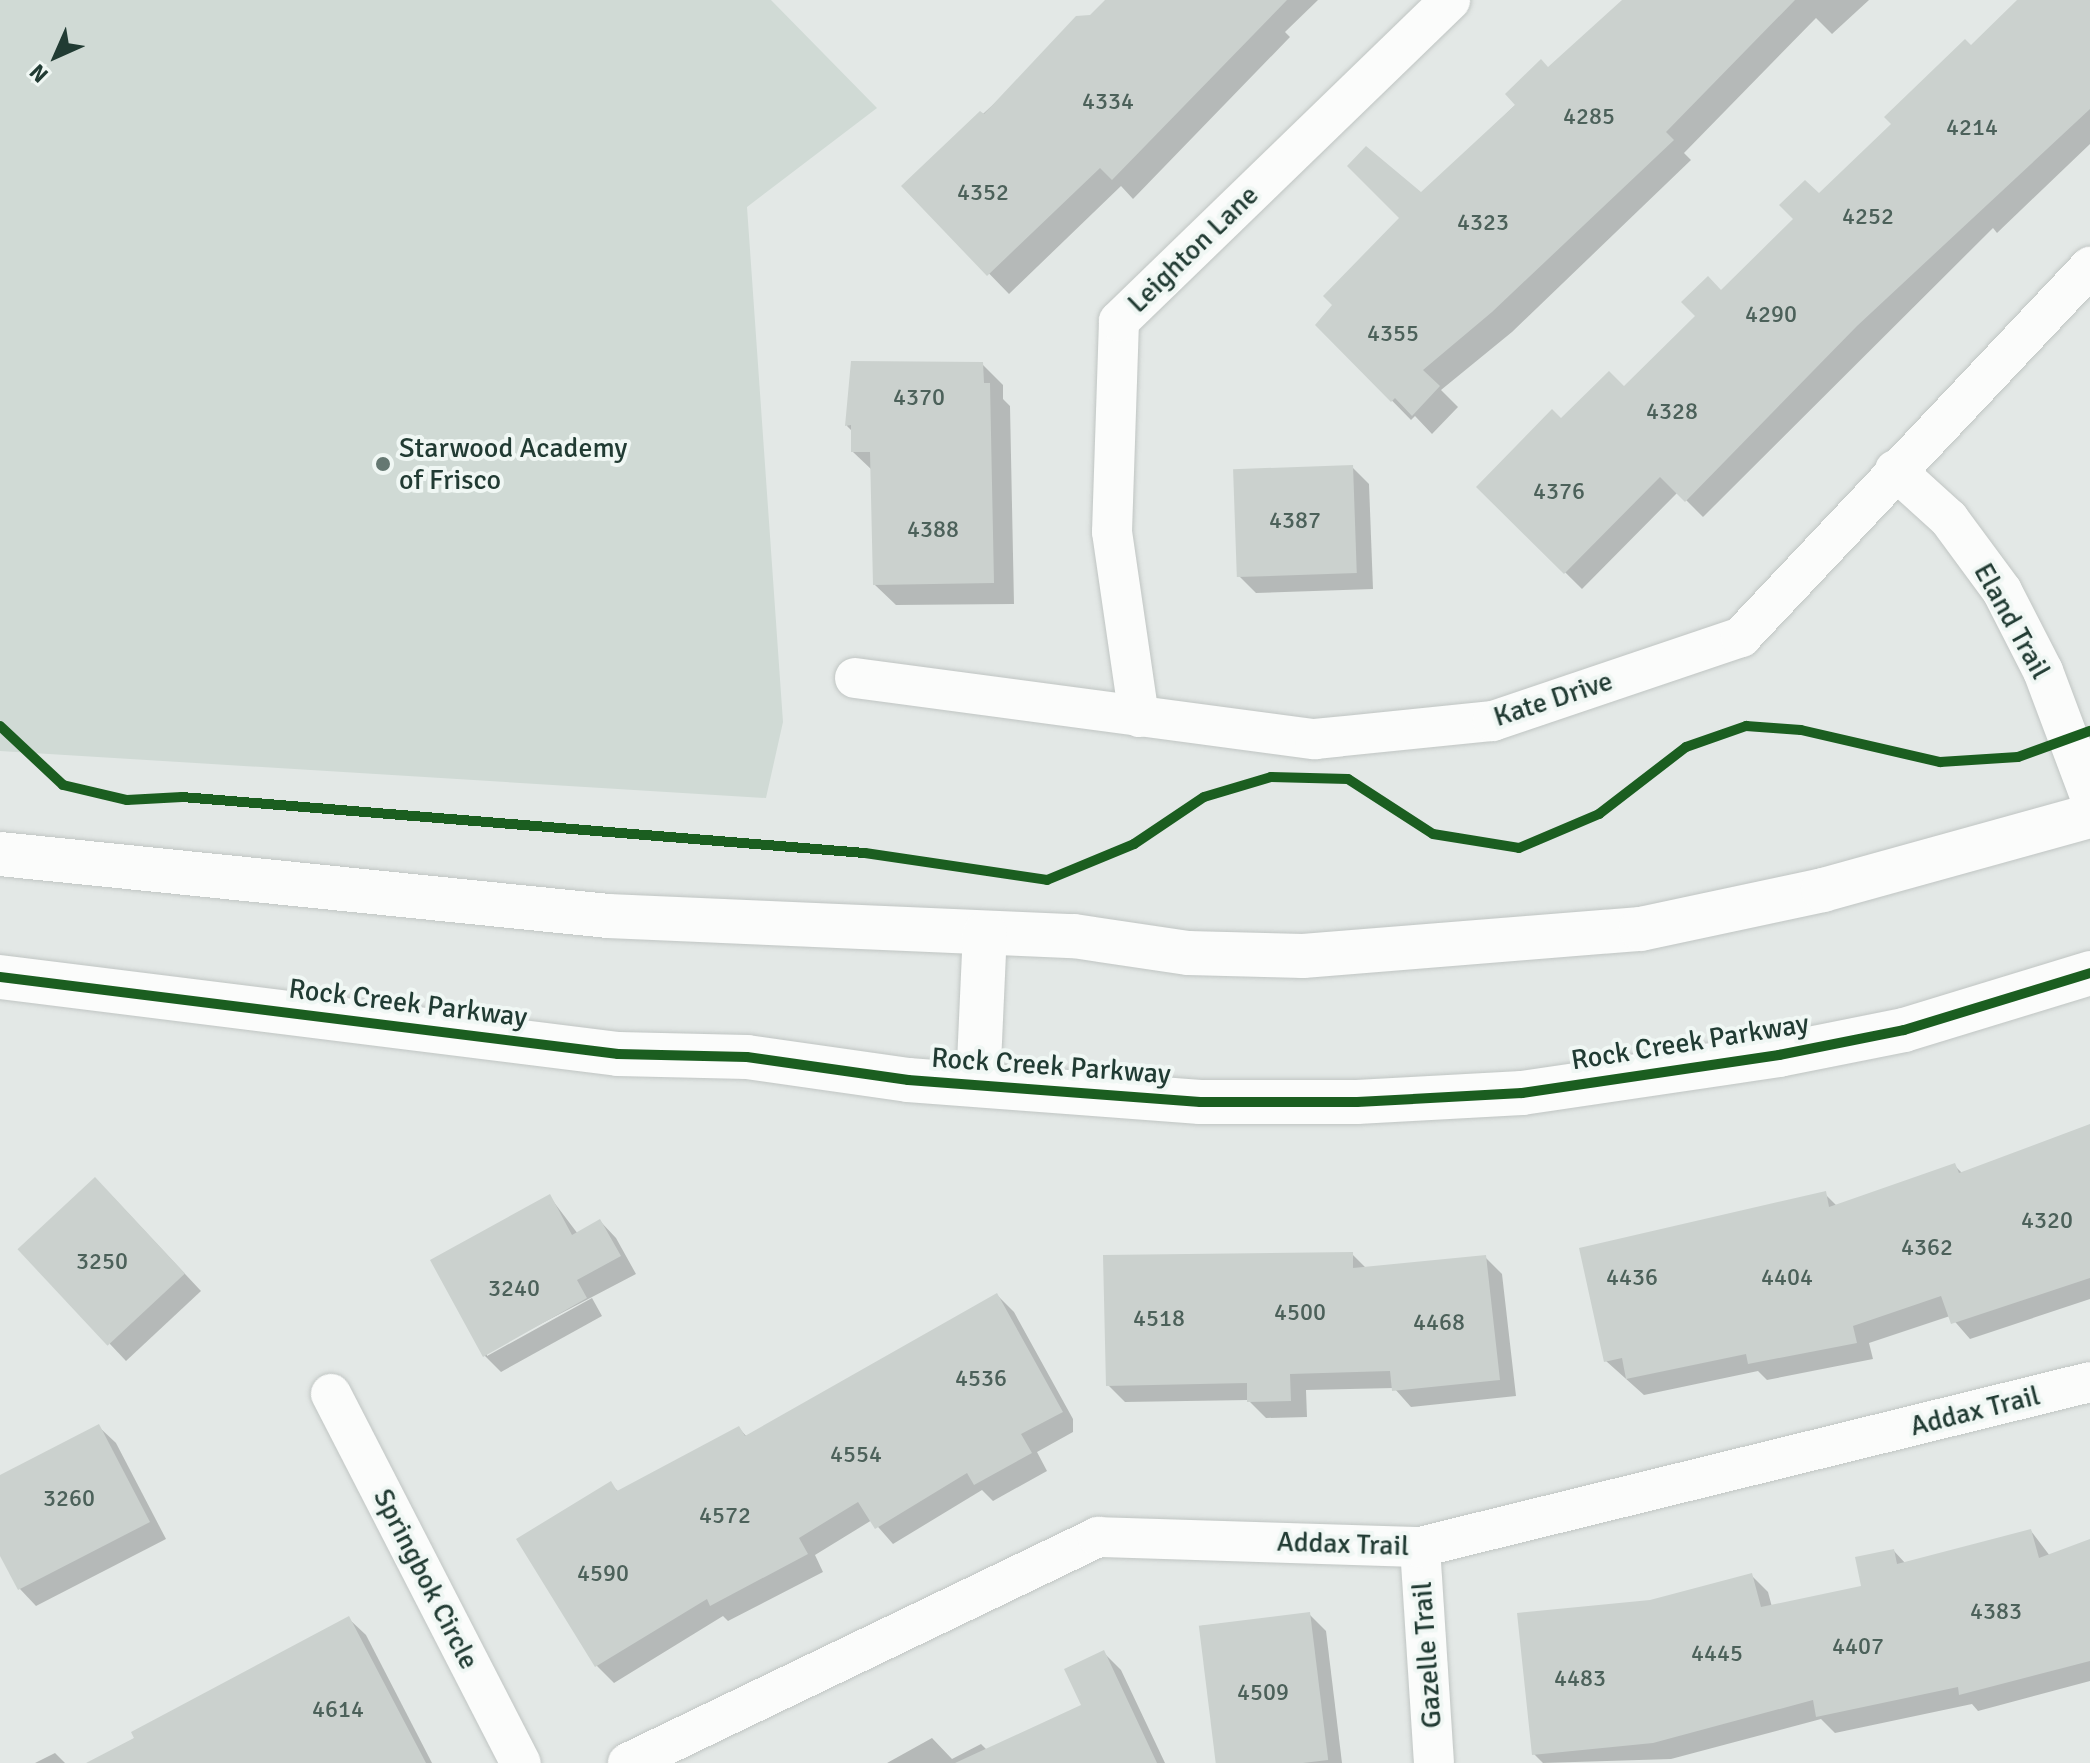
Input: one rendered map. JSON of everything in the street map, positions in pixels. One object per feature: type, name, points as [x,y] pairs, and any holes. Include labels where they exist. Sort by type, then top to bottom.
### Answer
[{"type":"street","name":"Leighton Lane","points":[[1139,717],[1112,532],[1119,321],[1450,0]]},
{"type":"street","name":"Kate Drive","points":[[855,678],[1315,739],[1493,721],[1741,637],[1895,470],[2090,267]]},
{"type":"street","name":"Eland Trail","points":[[1895,470],[1949,519],[2002,591],[2043,671],[2090,796]]},
{"type":"street","points":[[0,854],[608,916],[1074,936],[1188,953],[1303,956],[1641,929],[1838,887],[2090,816]]},
{"type":"street","points":[[978,1085],[985,933]]},
{"type":"street","name":"Rock Creek Parkway","points":[[0,977],[618,1054],[747,1057],[978,1085],[1200,1102],[1357,1102],[1522,1093],[1779,1055],[1904,1030],[2090,973]]},
{"type":"street","name":"Addax Trail","points":[[628,1763],[1098,1537],[1420,1547],[2090,1382]]},
{"type":"street","name":"Springbok Circle","points":[[331,1394],[521,1763]]},
{"type":"street","name":"Gazelle Trail","points":[[1420,1547],[1434,1763]]},
{"type":"shaded area","name":"Starwood Academy of Frisco","points":[[0,0],[771,0],[877,108],[747,207],[783,722],[766,798],[0,751]]},
{"type":"building","points":[[1105,0],[1287,0],[1112,180],[1100,168],[987,276],[901,186],[980,111],[984,114],[1076,16],[1090,15]]},
{"type":"building","points":[[1622,0],[1795,0],[1666,132],[1674,140],[1492,312],[1423,370],[1440,386],[1412,416],[1395,398],[1391,402],[1315,325],[1332,305],[1323,296],[1399,218],[1347,166],[1366,146],[1421,192],[1515,105],[1505,94],[1541,59],[1548,67]]},
{"type":"building","points":[[2017,0],[2090,0],[2090,109],[1857,326],[1685,502],[1660,477],[1564,574],[1476,487],[1552,409],[1561,418],[1609,371],[1624,386],[1695,316],[1681,302],[1708,276],[1721,290],[1793,219],[1779,205],[1805,180],[1819,193],[1891,124],[1884,117],[1965,39],[1971,45]]},
{"type":"building","points":[[851,361],[983,362],[984,383],[990,383],[994,583],[873,585],[870,452],[851,452],[851,425],[845,426]]},
{"type":"building","points":[[1353,465],[1357,573],[1237,577],[1233,469]]},
{"type":"building","points":[[2090,1124],[2090,1278],[1951,1324],[1941,1296],[1853,1326],[1857,1343],[1748,1364],[1746,1354],[1626,1379],[1622,1358],[1604,1362],[1579,1248],[1826,1191],[1829,1207],[1955,1163],[1959,1173]]},
{"type":"building","points":[[95,1177],[185,1274],[108,1346],[17,1249]]},
{"type":"building","points":[[550,1194],[572,1235],[600,1219],[621,1256],[577,1280],[587,1298],[483,1357],[430,1260]]},
{"type":"building","points":[[1353,1252],[1353,1268],[1486,1255],[1500,1380],[1392,1391],[1390,1371],[1290,1374],[1291,1401],[1247,1402],[1247,1383],[1106,1386],[1103,1255]]},
{"type":"building","points":[[997,1293],[1063,1412],[1021,1434],[1032,1453],[974,1485],[967,1473],[875,1529],[858,1502],[799,1538],[808,1554],[710,1606],[707,1599],[595,1667],[516,1539],[611,1481],[617,1491],[739,1426],[745,1436]]},
{"type":"building","points":[[99,1424],[150,1522],[18,1590],[0,1556],[0,1475]]},
{"type":"building","points":[[2031,1529],[2039,1558],[2090,1539],[2090,1661],[1959,1695],[1958,1687],[1816,1717],[1813,1700],[1653,1743],[1532,1755],[1517,1613],[1650,1600],[1752,1573],[1761,1607],[1861,1586],[1855,1557],[1894,1549],[1897,1564]]},
{"type":"building","points":[[1310,1612],[1328,1760],[1303,1763],[1216,1763],[1199,1626]]},
{"type":"building","points":[[349,1616],[426,1763],[86,1763],[134,1738],[131,1732]]},
{"type":"building","points":[[1104,1650],[1157,1763],[955,1763],[1081,1705],[1064,1669]]},
{"type":"cycle path","points":[[0,726],[63,785],[127,800],[182,797],[865,853],[1047,880],[1134,844],[1204,797],[1271,777],[1348,779],[1433,834],[1519,848],[1599,814],[1686,747],[1746,726],[1801,730],[1940,762],[2018,757],[2090,731]]},
{"type":"cycle path","points":[[0,977],[618,1054],[747,1057],[908,1080],[1200,1102],[1357,1102],[1522,1093],[1779,1055],[1904,1030],[2090,973]]},
{"type":"place","name":"Starwood Academy of Frisco","points":[[383,464]]}]
